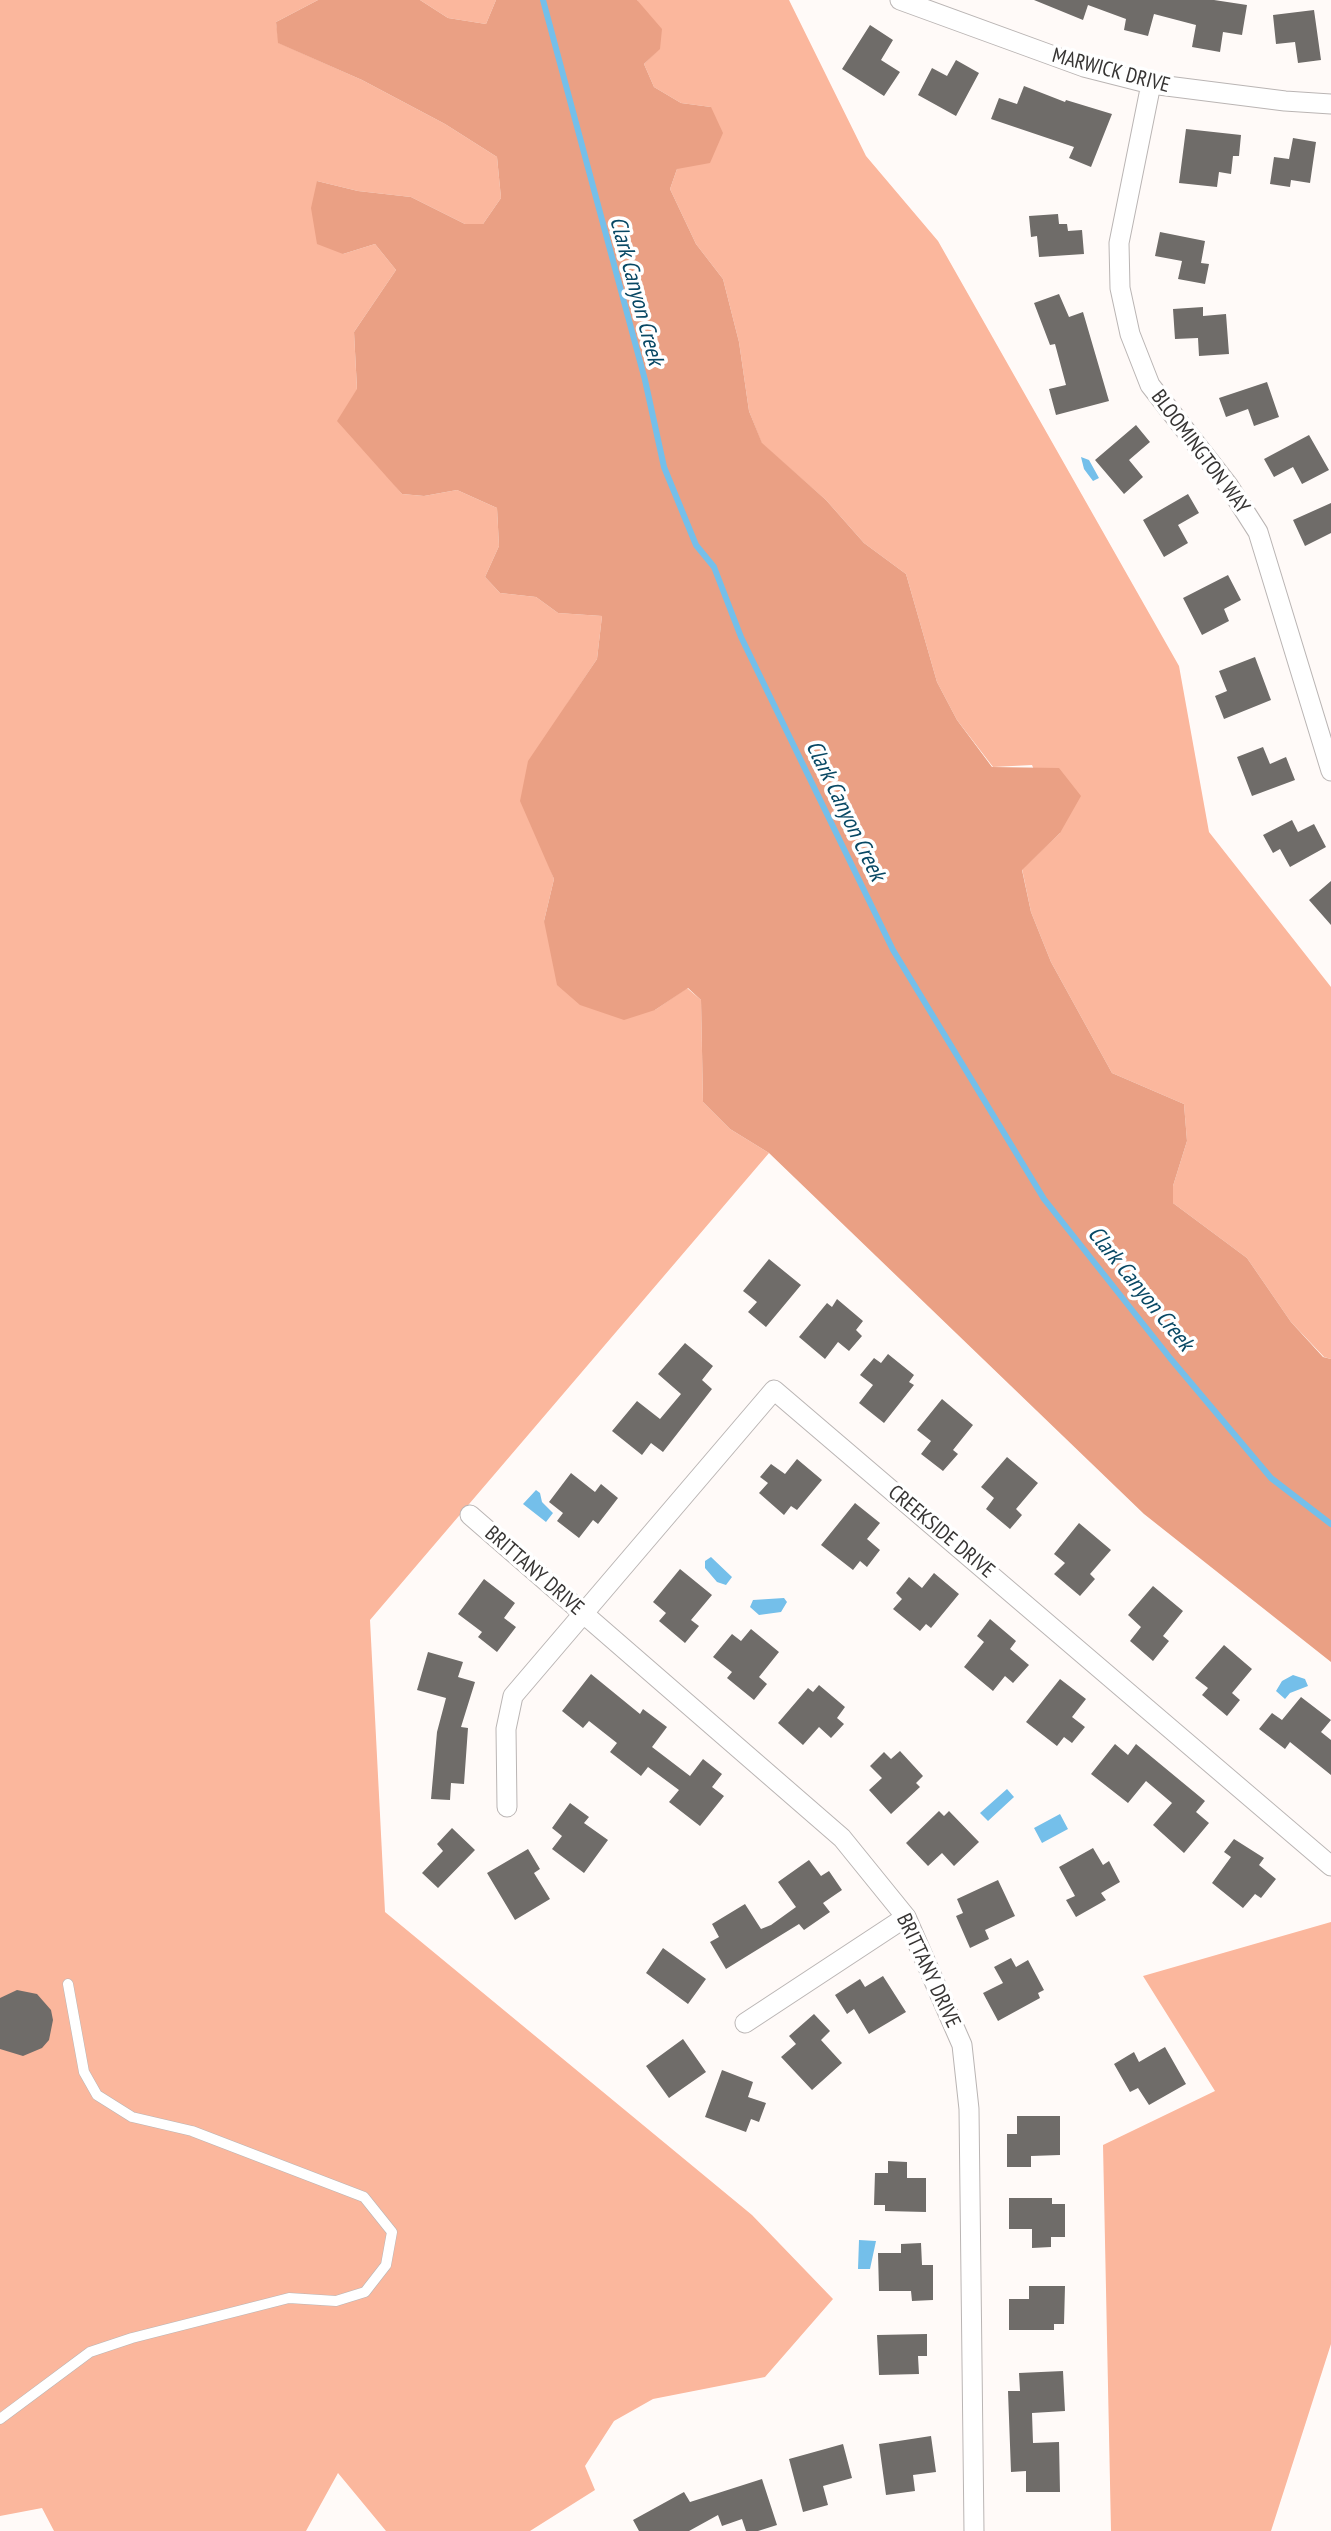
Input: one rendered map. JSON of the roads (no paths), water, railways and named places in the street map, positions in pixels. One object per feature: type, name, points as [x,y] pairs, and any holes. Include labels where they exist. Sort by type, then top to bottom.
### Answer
[{"type":"street","name":"MARWICK DRIVE","points":[[900,0],[1084,67],[1151,85],[1285,102],[1331,104]]},
{"type":"street","name":"BLOOMINGTON WAY","points":[[1151,85],[1119,243],[1120,288],[1129,334],[1150,385],[1228,485],[1258,531],[1331,771]]},
{"type":"street","name":"CREEKSIDE DRIVE","points":[[583,1614],[774,1390],[1331,1866]]},
{"type":"street","name":"BRITTANY DRIVE","points":[[470,1515],[842,1838],[906,1917],[962,2045],[970,2109],[974,2531]]},
{"type":"street","points":[[508,1807],[506,1729],[513,1696],[583,1614]]},
{"type":"street","points":[[745,2023],[906,1917]]},
{"type":"lane","points":[[0,2419],[90,2352],[132,2338],[289,2298],[336,2301],[365,2292],[386,2265],[392,2232],[363,2197],[192,2131],[132,2117],[97,2095],[84,2072],[68,1984]]},
{"type":"water","points":[[1081,457],[1089,460],[1099,478],[1093,481],[1084,469]]},
{"type":"water","points":[[536,1490],[540,1493],[542,1502],[553,1513],[546,1522],[523,1504]]},
{"type":"water","points":[[711,1557],[732,1577],[726,1585],[717,1582],[705,1568],[705,1561]]},
{"type":"water","points":[[784,1598],[787,1602],[781,1612],[759,1615],[750,1607],[753,1600]]},
{"type":"water","points":[[1293,1675],[1305,1679],[1308,1686],[1290,1693],[1285,1699],[1276,1691],[1282,1681]]},
{"type":"water","points":[[1007,1789],[1014,1797],[988,1821],[980,1813]]},
{"type":"water","points":[[1060,1814],[1068,1829],[1042,1843],[1034,1828]]},
{"type":"water","points":[[859,2240],[876,2241],[870,2269],[858,2269]]},
{"type":"waterway","name":"Clark Canyon Creek","points":[[543,0],[645,380],[664,467],[696,545],[714,567],[741,637],[893,950],[1044,1199],[1170,1358],[1271,1478],[1331,1524]]}]
